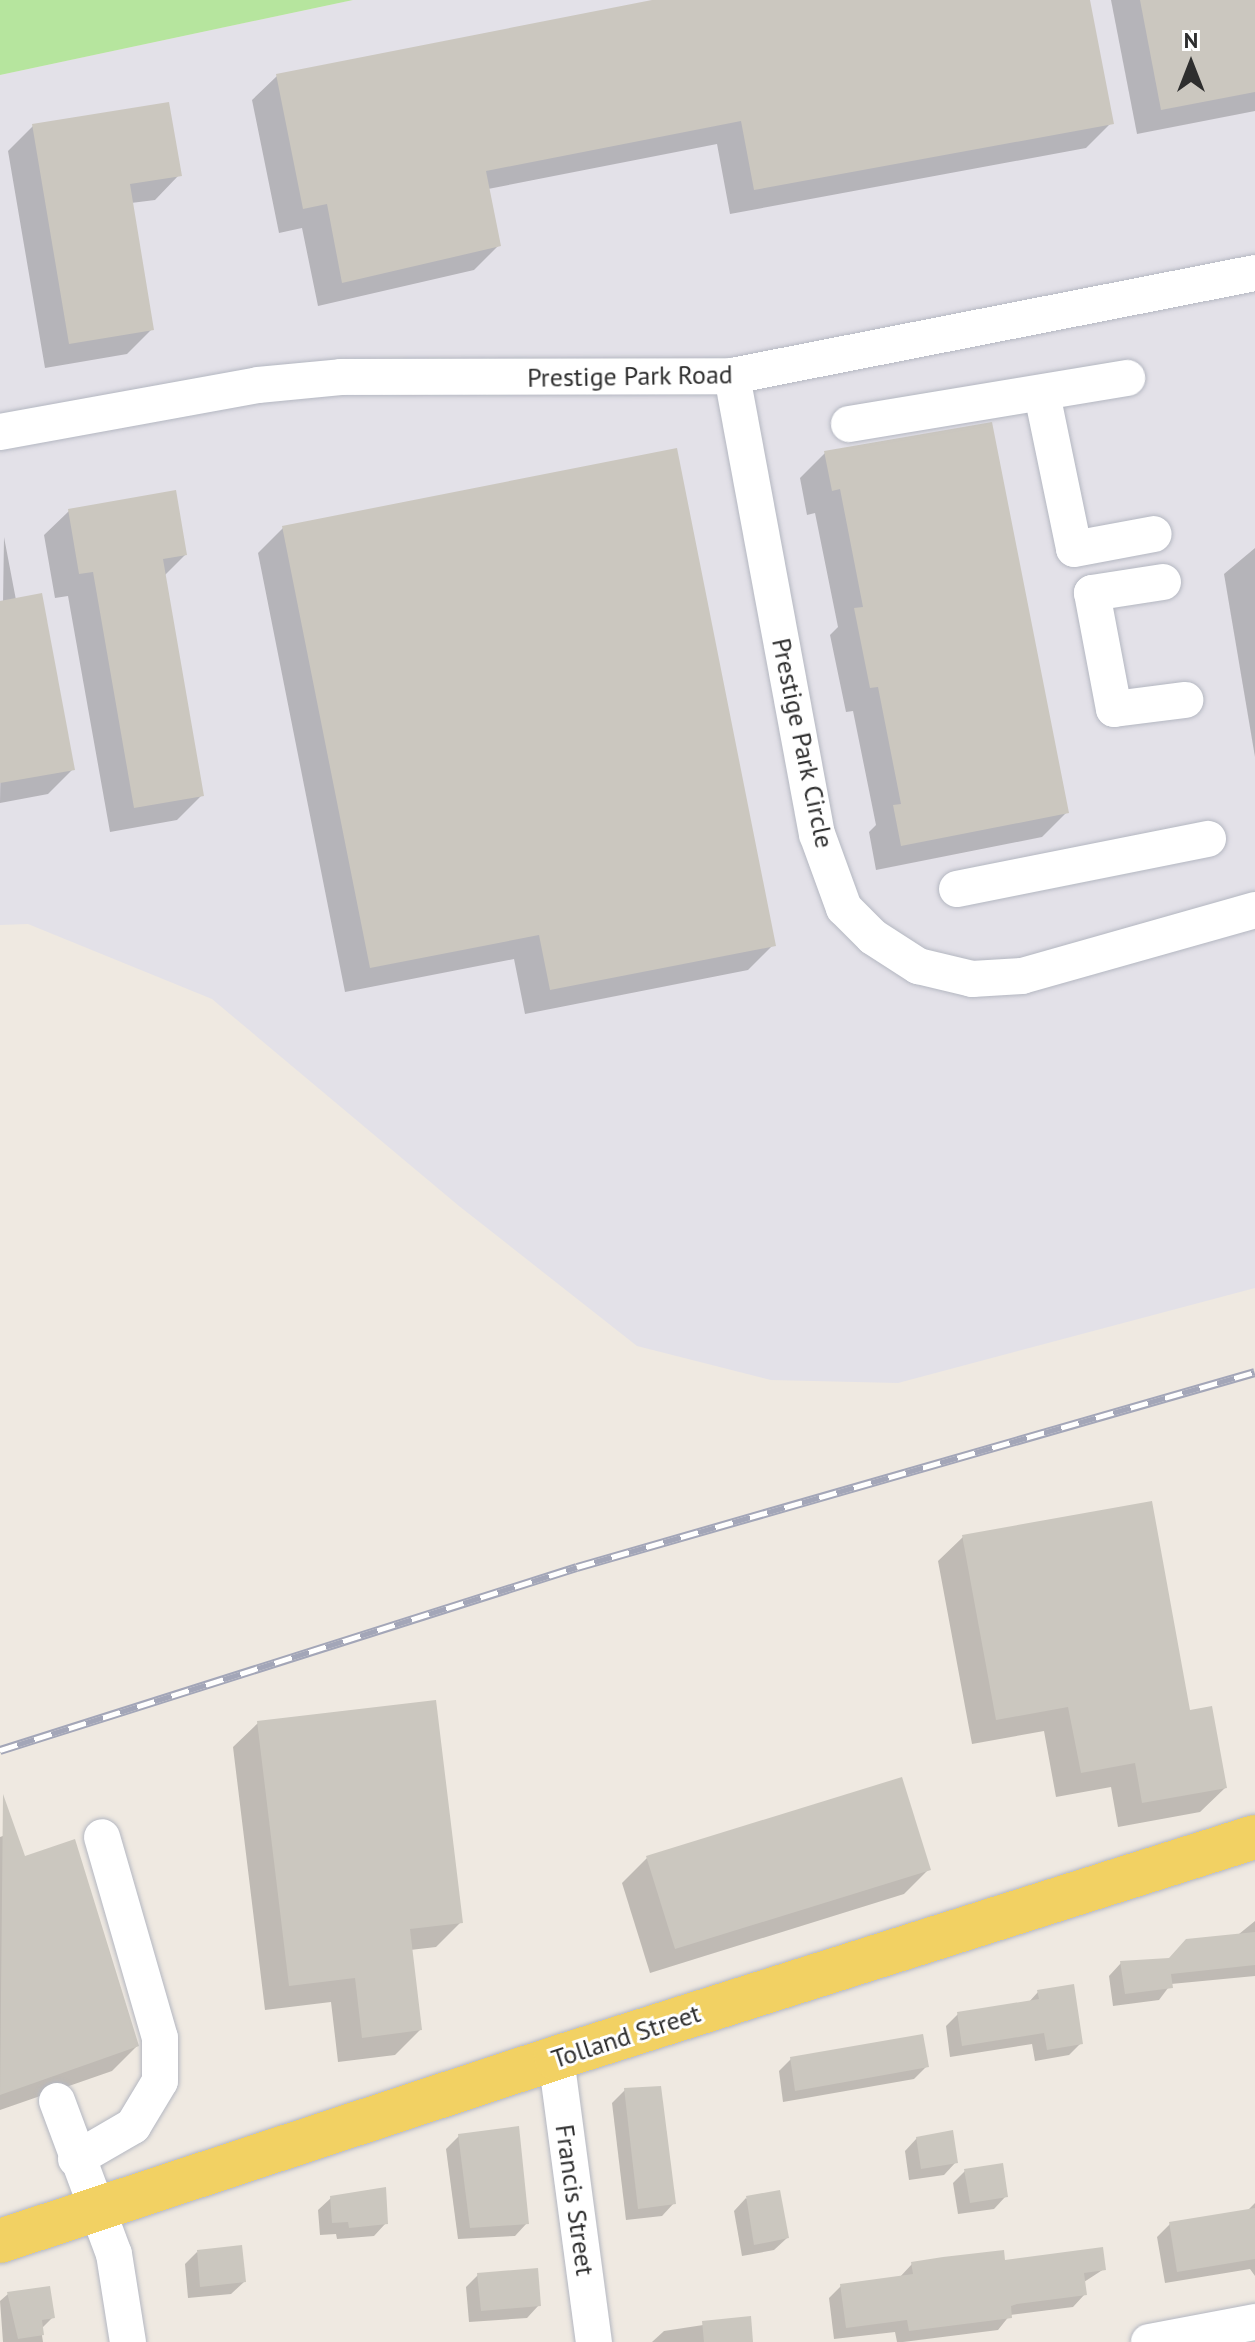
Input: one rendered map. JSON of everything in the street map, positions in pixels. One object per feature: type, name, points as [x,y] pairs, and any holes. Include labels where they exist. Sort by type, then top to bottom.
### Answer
[{"type":"main road","name":"Tolland Street","points":[[0,2241],[556,2058],[1255,1837]]},
{"type":"street","name":"Prestige Park Road","points":[[0,432],[258,385],[341,377],[732,376],[1255,273]]},
{"type":"street","name":"Prestige Park Circle","points":[[732,376],[817,834],[844,908],[873,937],[918,966],[972,979],[1022,976],[1255,910]]},
{"type":"street","points":[[849,424],[1127,378]]},
{"type":"street","points":[[1042,394],[1074,549],[1154,534]]},
{"type":"street","points":[[1163,582],[1092,593],[1114,709],[1185,700]]},
{"type":"street","points":[[957,889],[1208,839]]},
{"type":"street","points":[[76,2159],[133,2126],[160,2081],[160,2038],[102,1837]]},
{"type":"street","name":"Francis Street","points":[[556,2058],[594,2342]]},
{"type":"street","points":[[57,2101],[76,2159],[114,2254],[128,2342]]},
{"type":"street","points":[[1149,2342],[1255,2322]]},
{"type":"shaded area","points":[[353,0],[1255,0],[1255,1288],[898,1383],[771,1380],[637,1346],[459,1206],[212,999],[28,924],[0,925],[0,75]]},
{"type":"green space","points":[[0,0],[353,0],[0,75]]},
{"type":"building","points":[[652,0],[1090,0],[1114,124],[754,190],[741,121],[486,171],[501,246],[342,283],[327,204],[303,209],[276,74]]},
{"type":"building","points":[[1140,0],[1255,0],[1255,92],[1161,110]]},
{"type":"building","points":[[169,102],[182,176],[130,184],[154,330],[69,344],[32,124]]},
{"type":"building","points":[[992,422],[1069,813],[901,846],[893,805],[901,804],[878,687],[870,688],[854,608],[863,607],[840,489],[832,491],[824,451]]},
{"type":"building","points":[[677,448],[776,946],[550,990],[539,935],[370,968],[282,526]]},
{"type":"building","points":[[176,490],[187,555],[163,559],[204,796],[134,808],[93,572],[79,574],[68,509]]},
{"type":"building","points":[[42,593],[75,770],[0,783],[0,601]]},
{"type":"building","points":[[1152,1501],[1190,1710],[1212,1706],[1227,1788],[1142,1803],[1135,1763],[1081,1773],[1068,1707],[996,1720],[962,1535]]},
{"type":"building","points":[[436,1700],[463,1923],[410,1929],[422,2030],[362,2038],[355,1978],[289,1986],[257,1721]]},
{"type":"building","points":[[902,1777],[931,1870],[675,1949],[646,1856]]},
{"type":"building","points":[[3,1794],[25,1856],[75,1839],[139,2046],[0,2095]]},
{"type":"building","points":[[1255,1932],[1255,1965],[1171,1974],[1173,1988],[1125,1994],[1120,1961],[1169,1958],[1186,1939]]},
{"type":"building","points":[[1074,1984],[1083,2044],[1047,2050],[1044,2033],[962,2046],[957,2012],[1039,1999],[1037,1990]]},
{"type":"building","points":[[923,2034],[929,2067],[795,2091],[790,2057]]},
{"type":"building","points":[[661,2086],[676,2204],[638,2209],[624,2088]]},
{"type":"building","points":[[519,2126],[529,2224],[470,2228],[458,2134]]},
{"type":"building","points":[[953,2130],[958,2163],[921,2169],[916,2137]]},
{"type":"building","points":[[1003,2163],[1008,2197],[970,2203],[964,2169]]},
{"type":"building","points":[[386,2187],[388,2224],[349,2228],[348,2222],[332,2223],[330,2196]]},
{"type":"building","points":[[780,2190],[789,2238],[754,2245],[746,2196]]},
{"type":"building","points":[[1255,2208],[1255,2259],[1177,2272],[1169,2222]]},
{"type":"building","points":[[242,2245],[246,2282],[200,2287],[197,2250]]},
{"type":"building","points":[[1103,2247],[1106,2270],[1084,2273],[1087,2295],[1017,2304],[1011,2306],[1012,2318],[909,2331],[907,2320],[846,2328],[840,2284],[913,2274],[911,2262],[943,2257],[1004,2250],[1005,2260]]},
{"type":"building","points":[[538,2268],[541,2306],[481,2311],[477,2273]]},
{"type":"building","points":[[50,2286],[55,2318],[42,2320],[44,2335],[18,2339],[7,2292]]},
{"type":"building","points":[[751,2316],[753,2342],[704,2342],[702,2321]]},
{"type":"railway","points":[[0,1750],[577,1567],[1255,1372]]}]
